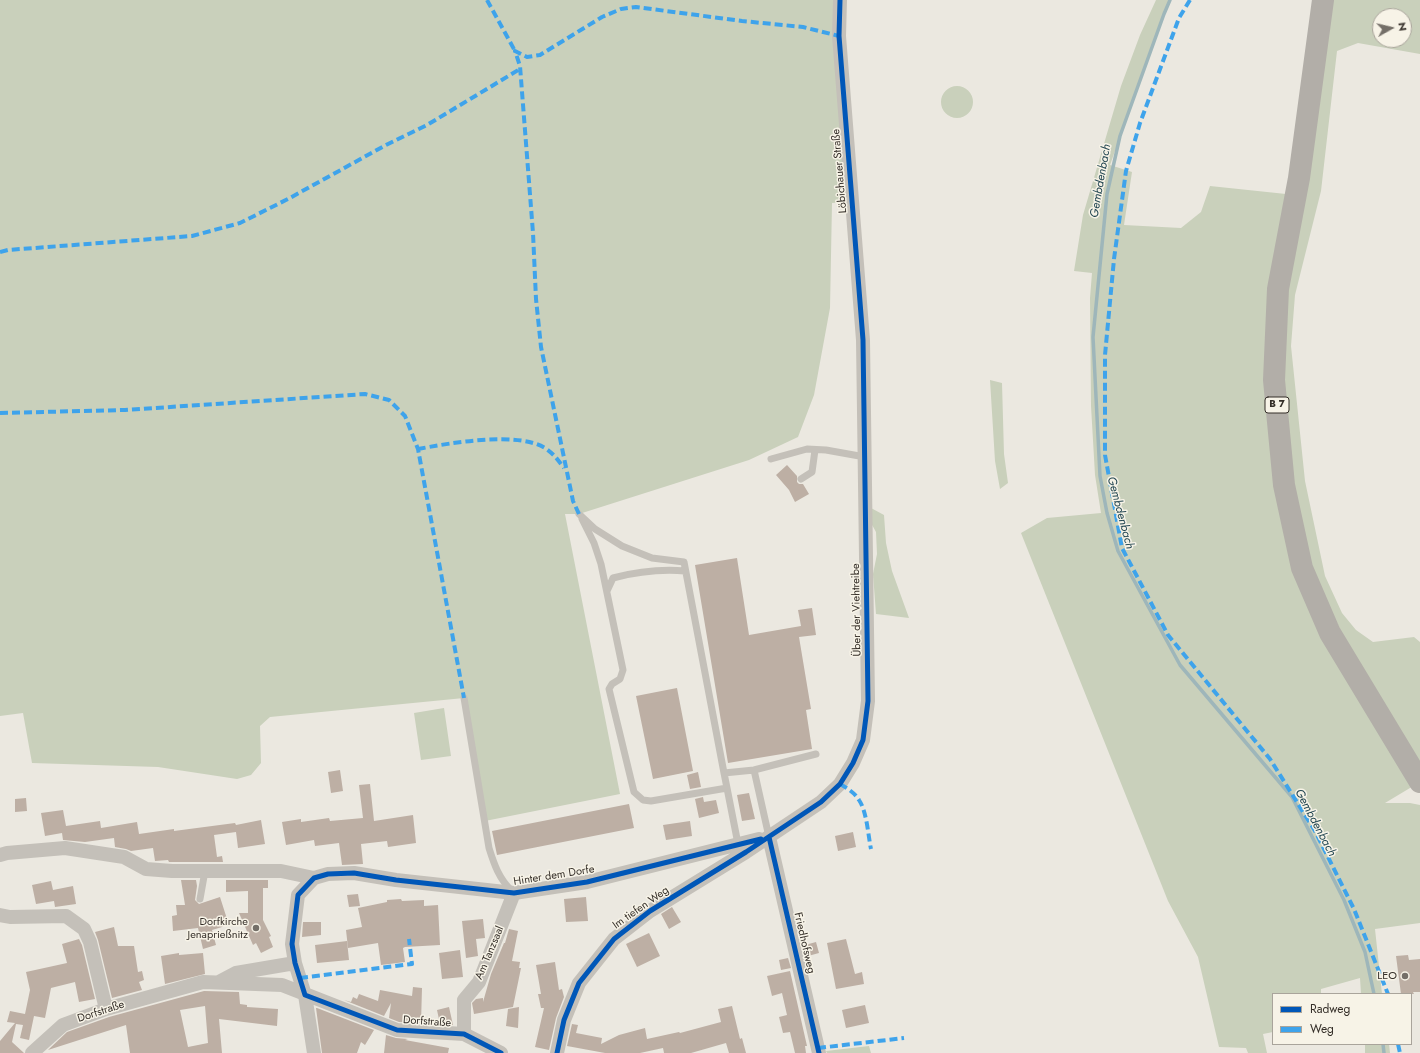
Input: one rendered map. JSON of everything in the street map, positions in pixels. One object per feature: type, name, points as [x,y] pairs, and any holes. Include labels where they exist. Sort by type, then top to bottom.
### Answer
[{"type":"main road","name":"B 7","points":[[1323,0],[1299,178],[1278,289],[1274,380],[1284,485],[1302,568],[1330,633],[1420,782]]},
{"type":"street","name":"Löbichauer Straße","points":[[840,0],[839,36],[863,340]]},
{"type":"street","name":"Über der Viehtreibe","points":[[769,837],[821,802],[840,784],[853,763],[863,740],[868,701],[863,340]]},
{"type":"street","name":"Hinter dem Dorfe","points":[[0,855],[7,853],[65,848],[124,857],[146,869],[172,872],[281,871],[314,878],[328,874],[354,873],[403,881],[514,893],[587,882],[769,837]]},
{"type":"street","name":"Im tiefen Weg","points":[[557,1053],[564,1020],[579,983],[614,939],[650,911],[769,837]]},
{"type":"street","name":"Friedhofsweg","points":[[769,837],[819,1053]]},
{"type":"street","points":[[314,878],[298,895],[292,944],[295,963],[305,994],[314,1053]]},
{"type":"street","name":"Am Tanzsaal","points":[[464,1034],[464,1000],[479,982],[514,893]]},
{"type":"street","points":[[0,916],[66,916],[84,929],[90,942],[106,1009]]},
{"type":"street","points":[[217,983],[236,973],[295,963]]},
{"type":"street","name":"Dorfstraße","points":[[32,1053],[63,1025],[106,1009],[203,982],[282,985],[397,1030],[464,1034],[501,1053]]},
{"type":"lane","points":[[771,459],[808,449],[865,457]]},
{"type":"lane","points":[[801,479],[812,472],[815,450]]},
{"type":"lane","points":[[727,788],[651,801],[642,800],[634,792],[610,689],[612,684],[620,679],[623,670],[601,564],[594,543],[579,514],[595,529],[622,546],[652,558],[684,562],[738,844]]},
{"type":"lane","points":[[607,591],[612,578],[629,573],[674,570],[685,571]]},
{"type":"lane","points":[[464,698],[489,848],[496,870],[504,883],[514,893]]},
{"type":"lane","points":[[724,773],[754,770],[816,754]]},
{"type":"lane","points":[[754,770],[769,837]]},
{"type":"lane","points":[[200,899],[205,871]]},
{"type":"green space","points":[[0,0],[840,0],[853,202],[832,203],[830,308],[814,395],[798,437],[749,460],[579,514],[565,514],[620,794],[485,821],[464,698],[270,717],[260,726],[261,763],[251,775],[237,779],[158,767],[32,763],[23,713],[0,716]]},
{"type":"green space","points":[[1156,0],[1170,0],[1110,165],[1132,172],[1124,225],[1181,228],[1201,212],[1210,186],[1286,194],[1279,234],[1290,548],[1420,782],[1385,803],[1410,803],[1420,805],[1420,923],[1375,929],[1382,993],[1361,993],[1360,978],[1321,989],[1321,993],[1272,993],[1272,1032],[1263,1034],[1267,1053],[1248,1053],[1246,1048],[1219,1047],[1198,957],[1168,901],[1021,533],[1047,518],[1101,513],[1095,475],[1091,406],[1090,298],[1092,273],[1074,271],[1083,215],[1121,86],[1140,35]]},
{"type":"green space","points":[[1323,0],[1420,0],[1420,54],[1386,48],[1412,48],[1412,8],[1372,8],[1372,45],[1358,43],[1337,51],[1321,191],[1295,295],[1291,346],[1305,481],[1325,576],[1342,613],[1356,630],[1373,642],[1414,637],[1420,642],[1420,768],[1362,675],[1308,563],[1287,464],[1281,327]]},
{"type":"green space","points":[[954,86],[960,86],[969,90],[973,102],[969,114],[960,118],[954,118],[945,114],[941,105],[941,99],[945,90]]},
{"type":"green space","points":[[990,380],[1002,383],[1004,454],[1008,483],[1000,489],[995,461]]},
{"type":"green space","points":[[871,508],[884,515],[886,543],[892,571],[909,618],[876,614],[873,574],[877,554],[876,532],[871,523]]},
{"type":"green space","points":[[444,708],[451,756],[421,760],[414,713]]},
{"type":"green space","points":[[1365,1045],[1389,1045],[1390,1053],[1365,1053]]},
{"type":"green space","points":[[869,1046],[871,1053],[827,1053],[826,1051]]},
{"type":"building","points":[[787,465],[797,476],[797,482],[799,484],[803,484],[809,494],[795,502],[789,490],[776,475]]},
{"type":"building","points":[[737,558],[749,635],[801,626],[798,610],[812,608],[816,635],[799,637],[811,709],[806,710],[812,749],[728,763],[695,565]]},
{"type":"building","points":[[677,688],[693,771],[653,779],[636,696]]},
{"type":"building","points":[[340,770],[343,791],[331,793],[328,772]]},
{"type":"building","points":[[698,772],[701,787],[690,789],[687,775]]},
{"type":"building","points":[[370,784],[374,821],[413,815],[416,843],[388,847],[387,841],[361,844],[363,864],[342,865],[339,843],[315,846],[314,840],[286,845],[282,822],[301,819],[301,822],[329,818],[330,821],[363,818],[359,785]]},
{"type":"building","points":[[749,793],[755,819],[742,821],[737,795]]},
{"type":"building","points":[[703,797],[704,802],[716,800],[719,813],[699,818],[695,799]]},
{"type":"building","points":[[26,798],[27,811],[15,812],[15,799]]},
{"type":"building","points":[[629,804],[634,828],[497,855],[492,831]]},
{"type":"building","points":[[63,810],[66,826],[100,821],[101,828],[137,822],[139,834],[235,823],[236,825],[261,820],[265,844],[238,848],[236,832],[214,835],[217,857],[222,856],[223,862],[155,861],[153,848],[131,851],[115,847],[114,838],[85,842],[63,840],[62,833],[45,836],[41,813]]},
{"type":"building","points":[[690,821],[692,836],[666,840],[663,825]]},
{"type":"building","points":[[853,832],[856,847],[838,851],[835,836]]},
{"type":"building","points":[[181,880],[196,880],[197,886],[195,900],[199,904],[220,897],[227,919],[222,927],[212,930],[216,945],[203,949],[198,928],[173,931],[172,916],[177,915],[176,905],[185,905]]},
{"type":"building","points":[[226,880],[268,880],[268,888],[263,888],[263,920],[271,936],[269,937],[273,947],[261,953],[256,943],[253,945],[239,913],[248,913],[248,891],[226,892]]},
{"type":"building","points":[[51,881],[53,890],[73,886],[76,904],[55,907],[54,901],[36,904],[32,885]]},
{"type":"building","points":[[358,894],[360,906],[349,907],[347,895]]},
{"type":"building","points":[[586,897],[588,921],[566,922],[564,899]]},
{"type":"building","points":[[401,899],[402,901],[424,900],[424,906],[438,905],[440,945],[405,947],[403,948],[405,962],[381,965],[378,943],[348,948],[346,930],[362,927],[358,908],[387,902],[387,900]]},
{"type":"building","points":[[672,907],[681,922],[669,929],[661,914]]},
{"type":"building","points":[[483,919],[485,938],[476,939],[478,956],[466,958],[462,921]]},
{"type":"building","points":[[303,922],[321,922],[321,935],[302,937]]},
{"type":"building","points":[[114,927],[118,946],[134,946],[138,972],[142,971],[144,980],[139,982],[142,990],[112,998],[95,932]]},
{"type":"building","points":[[509,929],[518,931],[512,961],[520,962],[519,968],[521,968],[513,1007],[474,1014],[472,1003],[476,999],[483,998],[483,1002],[491,974],[505,943]]},
{"type":"building","points":[[649,933],[660,956],[637,967],[626,944]]},
{"type":"building","points":[[79,939],[82,945],[95,999],[79,1002],[75,982],[51,988],[45,1018],[34,1016],[29,1040],[20,1038],[23,1025],[16,1024],[12,1042],[24,1053],[0,1053],[0,1041],[15,1023],[7,1022],[10,1011],[25,1014],[30,990],[26,972],[67,963],[62,944]]},
{"type":"building","points":[[846,939],[855,974],[862,972],[864,984],[836,989],[827,943]]},
{"type":"building","points":[[347,941],[349,960],[317,963],[315,945]]},
{"type":"building","points":[[816,942],[819,953],[808,956],[805,945]]},
{"type":"building","points":[[460,950],[463,977],[442,979],[439,953]]},
{"type":"building","points":[[179,953],[179,955],[203,953],[205,974],[165,984],[161,956]]},
{"type":"building","name":"LEO","points":[[1408,955],[1409,960],[1420,959],[1420,992],[1413,992],[1414,994],[1401,993],[1396,956]]},
{"type":"building","points":[[788,958],[791,968],[781,970],[779,960]]},
{"type":"building","points":[[555,962],[559,990],[562,989],[564,997],[556,1018],[549,1050],[535,1047],[544,1008],[541,1008],[538,994],[541,994],[536,965]]},
{"type":"building","points":[[790,971],[807,1046],[805,1046],[806,1053],[795,1053],[790,1032],[783,1033],[779,1017],[787,1015],[782,993],[772,996],[767,976]]},
{"type":"building","points":[[413,987],[422,988],[421,1023],[399,1022],[389,1018],[391,1003],[384,1016],[344,1000],[351,1002],[353,997],[357,999],[359,994],[378,1001],[380,990],[412,996]]},
{"type":"building","points":[[204,991],[239,992],[240,1004],[247,1005],[247,1007],[278,1009],[277,1026],[219,1019],[222,1053],[130,1053],[126,1025],[48,1050],[67,1032],[109,1017]],"holes":[[[205,1006],[208,1043],[188,1047],[180,1010]]]},
{"type":"building","points":[[865,1005],[869,1023],[846,1028],[842,1010]]},
{"type":"building","points":[[732,1006],[740,1039],[742,1038],[746,1053],[729,1053],[726,1043],[691,1053],[664,1053],[663,1048],[640,1053],[605,1053],[567,1046],[572,1024],[578,1025],[576,1033],[602,1038],[601,1044],[619,1035],[645,1028],[647,1039],[680,1033],[721,1022],[718,1009]]},
{"type":"building","points":[[449,1007],[453,1025],[440,1024],[437,1010]]},
{"type":"building","points":[[519,1007],[518,1028],[506,1026],[508,1009]]},
{"type":"building","points":[[316,1008],[374,1030],[365,1045],[361,1042],[357,1053],[322,1053]]},
{"type":"building","points":[[386,1035],[449,1048],[448,1053],[384,1053]]},
{"type":"waterway","name":"Gembdenbach","points":[[1170,0],[1120,136],[1107,194],[1093,337],[1100,476],[1107,513],[1118,551],[1180,665],[1292,797],[1344,900],[1365,952],[1374,993]]},
{"type":"waterway","name":"Gembdenbach","points":[[1383,1045],[1384,1053]]},
{"type":"marked path","points":[[487,0],[515,51]]},
{"type":"marked path","points":[[1190,0],[1179,18],[1140,123],[1126,171],[1114,259],[1105,355],[1105,455],[1122,548],[1168,635],[1270,759],[1315,831],[1354,909],[1388,993]]},
{"type":"marked path","points":[[579,514],[573,501],[541,347],[536,299],[533,233],[520,66],[515,51],[527,57],[540,55],[602,17],[621,9],[636,7],[742,21],[803,27],[839,36]]},
{"type":"marked path","points":[[0,252],[8,250],[192,236],[240,223],[288,199],[386,145],[427,125],[520,69]]},
{"type":"marked path","points":[[0,413],[125,410],[365,394],[389,400],[405,416],[418,449],[464,698]]},
{"type":"marked path","points":[[418,449],[483,440],[518,440],[533,443],[545,448],[564,468]]},
{"type":"marked path","points":[[840,784],[853,793],[862,805],[866,817],[871,849]]},
{"type":"marked path","points":[[300,978],[412,964],[409,939]]},
{"type":"marked path","points":[[818,1048],[904,1038]]},
{"type":"marked path","points":[[1398,1045],[1400,1053]]},
{"type":"cycle path","points":[[557,1053],[564,1020],[579,983],[614,939],[650,911],[746,852],[821,802],[840,784],[853,763],[863,740],[868,701],[863,340],[839,36],[840,0]]},
{"type":"cycle path","points":[[769,837],[819,1053]]},
{"type":"cycle path","points":[[501,1053],[464,1034],[397,1030],[305,995],[295,963],[292,944],[298,895],[314,878],[328,874],[354,873],[396,880],[514,893],[587,882],[761,839]]},
{"type":"place","name":"Dorfkirche Jenaprießnitz","points":[[256,928]]},
{"type":"place","name":"LEO","points":[[1405,976]]}]
